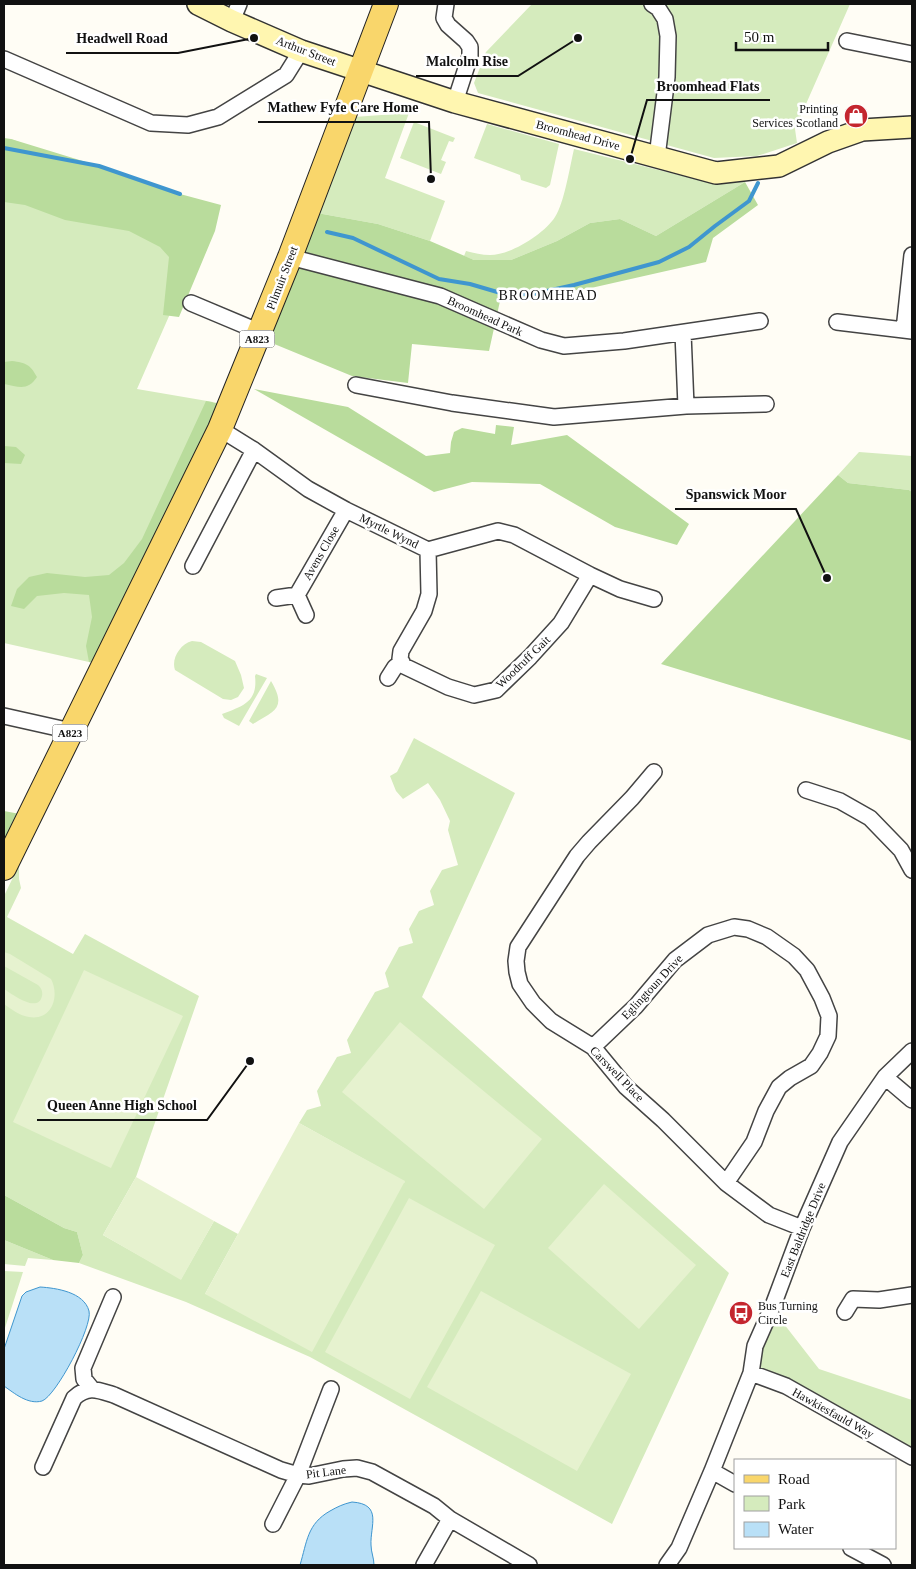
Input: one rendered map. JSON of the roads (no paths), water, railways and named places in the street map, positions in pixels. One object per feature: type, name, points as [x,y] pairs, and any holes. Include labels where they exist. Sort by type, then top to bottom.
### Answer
[{"type":"main road","name":"Arthur Street","points":[[198,4],[236,12],[301,50],[360,71]]},
{"type":"main road","name":"Pilmuir Street","points":[[71,731],[220,429],[290,257],[386,4]]},
{"type":"main road","name":"Broomhead Drive","points":[[360,71],[455,102],[716,173],[779,166],[828,142],[862,130],[912,127]]},
{"type":"main road","name":"A823","points":[[4,868],[71,731]]},
{"type":"street","points":[[446,4],[444,18],[448,25],[470,47],[470,56],[455,102]]},
{"type":"street","points":[[652,4],[658,8],[665,19],[668,36],[667,77],[657,157]]},
{"type":"street","points":[[847,41],[912,54]]},
{"type":"street","points":[[4,59],[151,123],[188,125],[218,117],[286,75],[301,50]]},
{"type":"street","points":[[837,322],[908,330],[912,255]]},
{"type":"street","name":"Broomhead Park","points":[[290,257],[440,296],[540,340],[564,346],[624,341],[760,321]]},
{"type":"street","points":[[191,303],[260,332]]},
{"type":"street","points":[[683,333],[686,406]]},
{"type":"street","points":[[356,384],[452,403],[554,417],[686,406],[766,404]]},
{"type":"street","name":"Myrtle Wynd","points":[[220,429],[254,450],[308,489],[346,510],[428,550],[498,531],[514,535],[620,589],[654,599]]},
{"type":"street","points":[[193,566],[254,450]]},
{"type":"street","name":"Avens Close","points":[[297,595],[346,510]]},
{"type":"street","points":[[388,678],[395,667],[402,662],[400,659],[402,651],[424,611],[430,594],[428,550]]},
{"type":"street","name":"Woodruff Gait","points":[[402,662],[404,666],[448,687],[474,695],[496,690],[561,623],[590,575]]},
{"type":"street","name":"Avens Close","points":[[276,598],[297,595]]},
{"type":"street","name":"Avens Close","points":[[297,595],[306,615]]},
{"type":"street","points":[[4,716],[71,731]]},
{"type":"street","name":"Carswell Place","points":[[654,772],[577,856],[518,947],[516,972],[520,984],[533,1003],[552,1020],[593,1047],[626,1087],[663,1120],[726,1183],[769,1215],[802,1228]]},
{"type":"street","points":[[806,790],[840,800],[870,818],[907,847],[912,870]]},
{"type":"street","name":"Eglingtoun Drive","points":[[593,1047],[636,1006],[675,960],[708,936],[734,927],[748,929],[766,936],[794,956],[807,970],[830,1016],[828,1036],[811,1066],[779,1087],[766,1111],[754,1142],[726,1183]]},
{"type":"street","name":"East Baldridge Drive","points":[[667,1565],[679,1548],[712,1471],[751,1373],[754,1346],[774,1303],[802,1228],[840,1142],[885,1077],[912,1051]]},
{"type":"street","points":[[885,1077],[912,1100]]},
{"type":"street","points":[[849,1299],[879,1300],[912,1295]]},
{"type":"street","points":[[43,1467],[74,1398],[82,1391],[92,1389],[84,1379],[83,1368],[113,1297]]},
{"type":"street","name":"Hawkiesfauld Way","points":[[751,1373],[786,1386],[912,1457]]},
{"type":"street","name":"Pit Lane","points":[[92,1389],[114,1395],[281,1470],[309,1476],[357,1468],[372,1472],[434,1506],[450,1519],[529,1565]]},
{"type":"street","points":[[273,1524],[298,1475],[332,1389]]},
{"type":"street","points":[[712,1471],[734,1483]]},
{"type":"street","points":[[424,1565],[450,1519]]},
{"type":"street","points":[[853,1549],[883,1565]]},
{"type":"water","points":[[40,1287],[54,1288],[76,1295],[86,1305],[89,1311],[89,1319],[80,1345],[56,1387],[42,1401],[37,1402],[21,1398],[4,1386],[4,1349],[22,1296],[26,1292]]},
{"type":"water","points":[[352,1502],[362,1504],[371,1511],[373,1524],[371,1545],[374,1565],[300,1565],[312,1528],[322,1516]]},
{"type":"waterway","points":[[4,148],[99,166],[180,194]]},
{"type":"waterway","points":[[327,232],[353,238],[439,279],[470,284],[504,294],[533,294],[659,262],[689,247],[749,201],[758,183]]},
{"type":"place","name":"Headwell Road","points":[[254,38]]},
{"type":"place","name":"Malcolm Rise","points":[[578,38]]},
{"type":"place","name":"Printing Services Scotland","points":[[856,116]]},
{"type":"place","name":"Broomhead Flats","points":[[630,159]]},
{"type":"place","name":"Mathew Fyfe Care Home","points":[[431,179]]},
{"type":"place","name":"Spanswick Moor","points":[[827,578]]},
{"type":"place","name":"Queen Anne High School","points":[[250,1061]]},
{"type":"place","name":"Bus Turning Circle","points":[[741,1313]]},
{"type":"district","name":"BROOMHEAD","points":[[548,295]]}]
